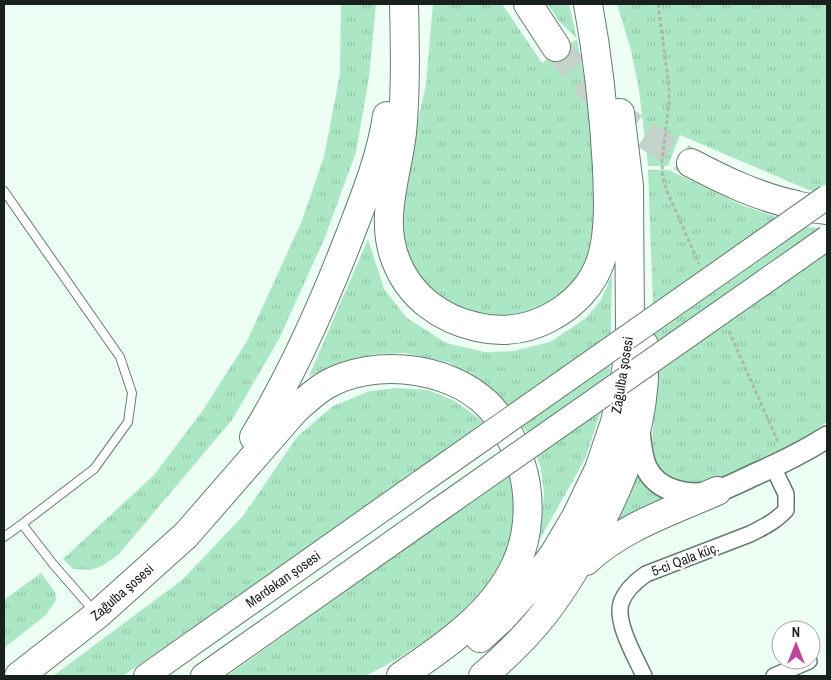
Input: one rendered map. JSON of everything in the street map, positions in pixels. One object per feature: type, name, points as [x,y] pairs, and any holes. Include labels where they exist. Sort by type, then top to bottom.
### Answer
[{"type":"highway","points":[[403,4],[405,93],[402,134],[388,224],[395,260],[416,294],[439,313],[462,324],[491,330],[516,330],[542,322],[561,312],[577,298],[592,280],[602,258],[606,236],[608,197],[602,109],[593,28],[588,4]]},
{"type":"highway","points":[[217,498],[271,409],[302,351],[362,206],[375,168],[387,121],[403,4]]},
{"type":"highway","points":[[528,4],[556,47]]},
{"type":"highway","name":"Zağulba şosesi","points":[[423,676],[456,657],[474,643],[501,619],[530,588],[554,554],[576,517],[599,469],[615,422],[626,372],[630,331],[629,186],[616,92],[593,4]]},
{"type":"highway","points":[[691,164],[722,180],[762,196],[797,206],[827,210]]},
{"type":"highway","points":[[483,676],[510,652],[544,615],[574,572],[603,519],[631,452],[639,424],[644,388],[644,353],[637,253],[629,186]]},
{"type":"highway","points":[[217,498],[294,411],[327,384],[346,376],[368,371],[393,369],[418,371],[442,377],[461,385],[476,394],[487,404],[513,440],[523,471],[527,493],[527,518],[521,552],[506,583],[488,605],[459,634],[401,676]]},
{"type":"highway","points":[[574,572],[622,533],[717,491]]},
{"type":"highway","name":"Zağulba şosesi","points":[[19,676],[96,615],[186,535],[217,498]]},
{"type":"main road","name":"Mərdəkan şosesi","points":[[146,676],[827,197]]},
{"type":"main road","points":[[204,676],[827,238]]},
{"type":"street","points":[[639,424],[642,455],[653,477],[669,489],[688,494],[717,491],[780,464],[827,437]]},
{"type":"street","name":"5-ci Qala küç.","points":[[644,676],[622,628],[621,603],[626,594],[634,583],[646,574],[750,534],[781,516],[786,510],[786,494],[780,464]]},
{"type":"street","points":[[774,676],[788,670]]},
{"type":"lane","points":[[4,191],[120,356],[132,393],[128,422],[94,469],[4,537]]},
{"type":"lane","points":[[22,524],[96,615]]},
{"type":"path","points":[[658,4],[669,87],[669,103],[662,161],[663,179],[702,270]]},
{"type":"path","points":[[726,325],[780,464]]},
{"type":"green space","points":[[341,4],[376,4],[369,77],[356,152],[325,237],[280,337],[232,420],[118,555],[102,566],[90,570],[73,569],[63,559],[154,475],[203,410],[247,341],[301,223],[324,157],[340,74]]},
{"type":"green space","points":[[433,4],[502,4],[542,63],[577,39],[590,110],[598,171],[594,258],[564,300],[516,320],[477,318],[453,309],[415,275],[398,226],[400,194],[426,85]]},
{"type":"green space","points":[[548,4],[569,4],[577,39],[558,20]]},
{"type":"green space","points":[[617,4],[827,4],[827,194],[809,190],[680,135],[668,166],[648,166],[639,90],[631,50]]},
{"type":"green space","points":[[648,170],[669,170],[744,206],[806,227],[827,228],[827,422],[786,449],[727,478],[698,486],[676,482],[663,473],[655,459],[652,445],[656,383]]},
{"type":"green space","points":[[368,239],[384,289],[407,318],[446,343],[485,352],[514,351],[550,342],[586,318],[601,300],[612,275],[610,370],[599,417],[585,459],[540,539],[544,493],[541,469],[529,435],[504,402],[478,380],[450,363],[405,353],[376,354],[352,359],[309,376]]},
{"type":"green space","points":[[396,388],[428,390],[455,401],[485,423],[123,676],[53,676],[182,580],[243,516],[297,437],[333,406],[370,391]]},
{"type":"green space","points":[[638,456],[675,498],[603,535]]},
{"type":"green space","points":[[513,472],[517,496],[516,522],[511,545],[501,566],[470,605],[429,638],[407,653],[365,676],[227,676]]},
{"type":"green space","points":[[41,573],[55,592],[56,600],[46,615],[4,648],[4,600]]},
{"type":"tunnel","points":[[556,47],[584,80],[623,119],[651,139],[691,163]]}]
